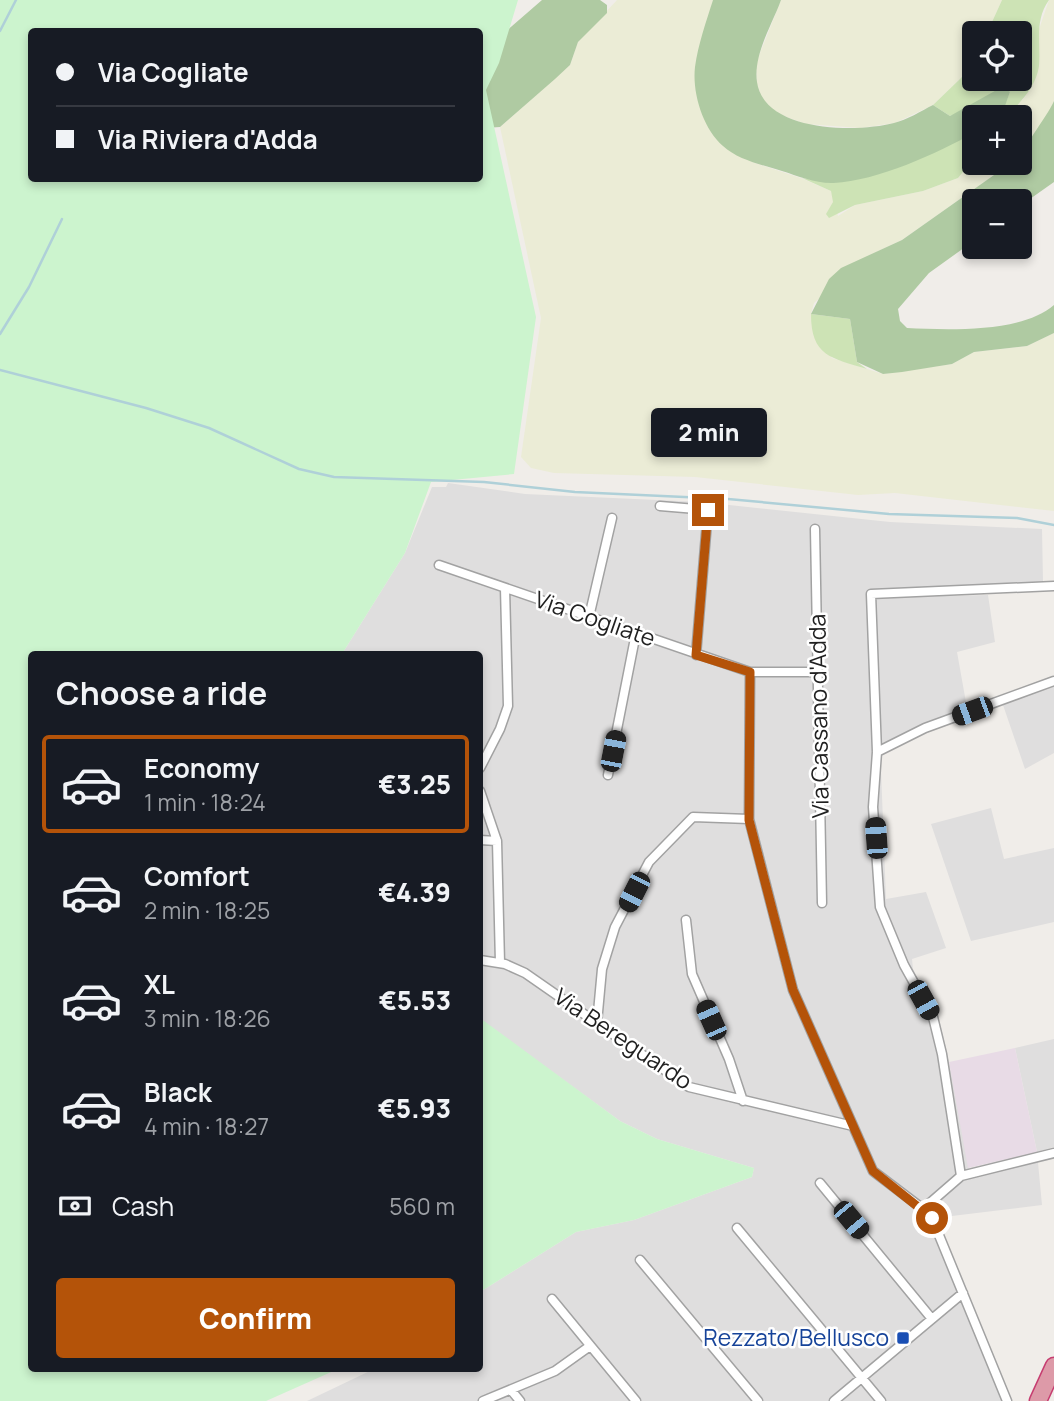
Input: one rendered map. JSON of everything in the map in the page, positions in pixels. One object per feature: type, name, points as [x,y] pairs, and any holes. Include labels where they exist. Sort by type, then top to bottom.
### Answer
[{"type":"highway","points":[[1038,1401],[1054,1366]]},
{"type":"street","points":[[660,506],[708,510],[696,655]]},
{"type":"street","points":[[589,617],[612,518]]},
{"type":"street","name":"Via Cassano d'Adda","points":[[815,528],[822,903]]},
{"type":"street","name":"Via Cogliate","points":[[439,565],[750,672],[818,673]]},
{"type":"street","points":[[961,1176],[942,1054],[933,1017],[904,965],[880,907],[873,807],[877,752],[870,594],[1054,586]]},
{"type":"street","points":[[483,762],[508,706],[505,588]]},
{"type":"street","points":[[608,775],[636,633]]},
{"type":"street","points":[[750,672],[749,820],[793,990],[876,1175],[923,1209],[937,1228],[1007,1401]]},
{"type":"street","points":[[877,752],[925,728],[1054,681]]},
{"type":"street","points":[[483,800],[497,841],[500,963]]},
{"type":"street","points":[[597,1023],[606,952],[652,857],[693,817],[749,820]]},
{"type":"street","points":[[483,840],[497,841]]},
{"type":"street","points":[[686,920],[692,974],[729,1059],[743,1101]]},
{"type":"street","name":"Via Bereguardo","points":[[483,960],[500,963],[529,975],[686,1085],[853,1126]]},
{"type":"street","points":[[923,1209],[961,1176],[1054,1153]]},
{"type":"street","points":[[820,1183],[932,1318]]},
{"type":"street","points":[[737,1228],[881,1401]]},
{"type":"street","points":[[640,1260],[758,1401]]},
{"type":"street","points":[[834,1401],[963,1293]]},
{"type":"street","points":[[552,1299],[636,1401]]},
{"type":"street","points":[[483,1401],[555,1371],[590,1346]]},
{"type":"street","points":[[511,1390],[520,1401]]},
{"type":"shaded area","points":[[448,483],[525,494],[701,502],[890,522],[1042,529],[1043,582],[894,589],[895,597],[988,595],[995,642],[957,652],[967,708],[880,744],[886,899],[926,892],[946,948],[912,959],[913,969],[939,1019],[962,1119],[969,1168],[1037,1152],[1042,1205],[927,1219],[1003,1401],[307,1401],[368,1372],[483,1372],[483,1290],[576,1232],[634,1220],[752,1177],[754,1168],[657,1139],[620,1121],[483,1021],[483,651],[344,651],[405,553],[432,487],[446,487]]},
{"type":"shaded area","points":[[1054,684],[1054,753],[1025,769],[1003,705]]},
{"type":"shaded area","points":[[991,808],[1004,859],[1054,848],[1054,922],[971,941],[931,824]]},
{"type":"shaded area","points":[[1054,1039],[1054,1147],[1037,1152],[1015,1048]]},
{"type":"shaded area","points":[[1015,1048],[1037,1152],[968,1168],[949,1062]]},
{"type":"green space","points":[[0,0],[518,0],[499,63],[486,90],[536,317],[514,474],[431,482],[405,553],[344,651],[28,651],[28,1372],[331,1372],[266,1401],[0,1401]]},
{"type":"green space","points":[[542,0],[600,0],[607,5],[607,13],[578,42],[570,65],[500,127],[485,128],[483,42],[497,39]]},
{"type":"green space","points":[[617,0],[713,0],[695,69],[752,162],[831,191],[838,216],[855,205],[923,191],[958,178],[962,173],[994,175],[974,189],[962,189],[962,198],[902,240],[870,255],[814,303],[811,314],[832,358],[883,374],[952,364],[974,352],[1027,346],[1054,333],[1054,511],[895,493],[858,495],[695,477],[554,473],[531,468],[521,457],[541,318],[500,127],[570,65],[578,42]]},
{"type":"green space","points":[[713,0],[781,0],[760,51],[757,72],[757,82],[763,99],[776,111],[793,120],[814,125],[858,128],[904,120],[933,105],[950,116],[962,109],[962,139],[888,172],[834,183],[814,181],[751,162],[736,155],[716,139],[700,110],[695,88],[695,67]]},
{"type":"green space","points":[[781,0],[1002,0],[992,21],[962,21],[961,78],[933,105],[895,123],[860,128],[806,124],[778,114],[763,102],[757,84],[756,63]]},
{"type":"green space","points":[[1002,0],[1049,0],[1041,16],[1039,66],[1032,86],[1032,21],[992,21]]},
{"type":"green space","points":[[1049,0],[1054,0],[1054,101],[1045,122],[1032,138],[1032,105],[1017,105],[1028,91],[1032,91],[1032,81],[1039,65],[1037,35]]},
{"type":"green space","points":[[961,78],[962,91],[1029,91],[1017,105],[1005,105],[1010,92],[978,105],[962,105],[962,111],[950,116],[933,105]]},
{"type":"green space","points":[[995,91],[1010,92],[1005,105],[970,105]]},
{"type":"green space","points":[[1054,101],[1054,182],[1032,198],[1032,189],[974,189],[994,175],[1032,175],[1032,137]]},
{"type":"green space","points":[[962,138],[962,173],[958,178],[923,191],[855,205],[829,218],[826,214],[833,202],[831,191],[802,178],[833,183],[940,149]]},
{"type":"green space","points":[[962,198],[962,249],[929,273],[898,309],[900,321],[907,328],[963,329],[1004,325],[1023,321],[1054,305],[1054,333],[1027,346],[974,352],[952,364],[902,372],[883,374],[857,362],[850,319],[811,314],[829,279],[841,268],[902,240]]},
{"type":"green space","points":[[811,314],[850,319],[857,362],[867,369],[833,358],[819,347],[812,328]]},
{"type":"green space","points":[[483,1020],[620,1121],[657,1139],[754,1168],[752,1177],[634,1220],[576,1232],[483,1290]]},
{"type":"waterway","points":[[0,31],[16,0]]},
{"type":"waterway","points":[[0,334],[29,287],[62,219]]},
{"type":"waterway","points":[[0,370],[146,408],[209,428],[299,469],[334,477],[484,482],[575,492],[728,499],[889,514],[1017,518],[1054,525]]},
{"type":"place","name":"Rezzato/Bellusco","points":[[903,1338]]},
{"type":"route","points":[[708,510],[696,655],[750,672],[749,820],[793,990],[873,1171],[932,1218]]}]
